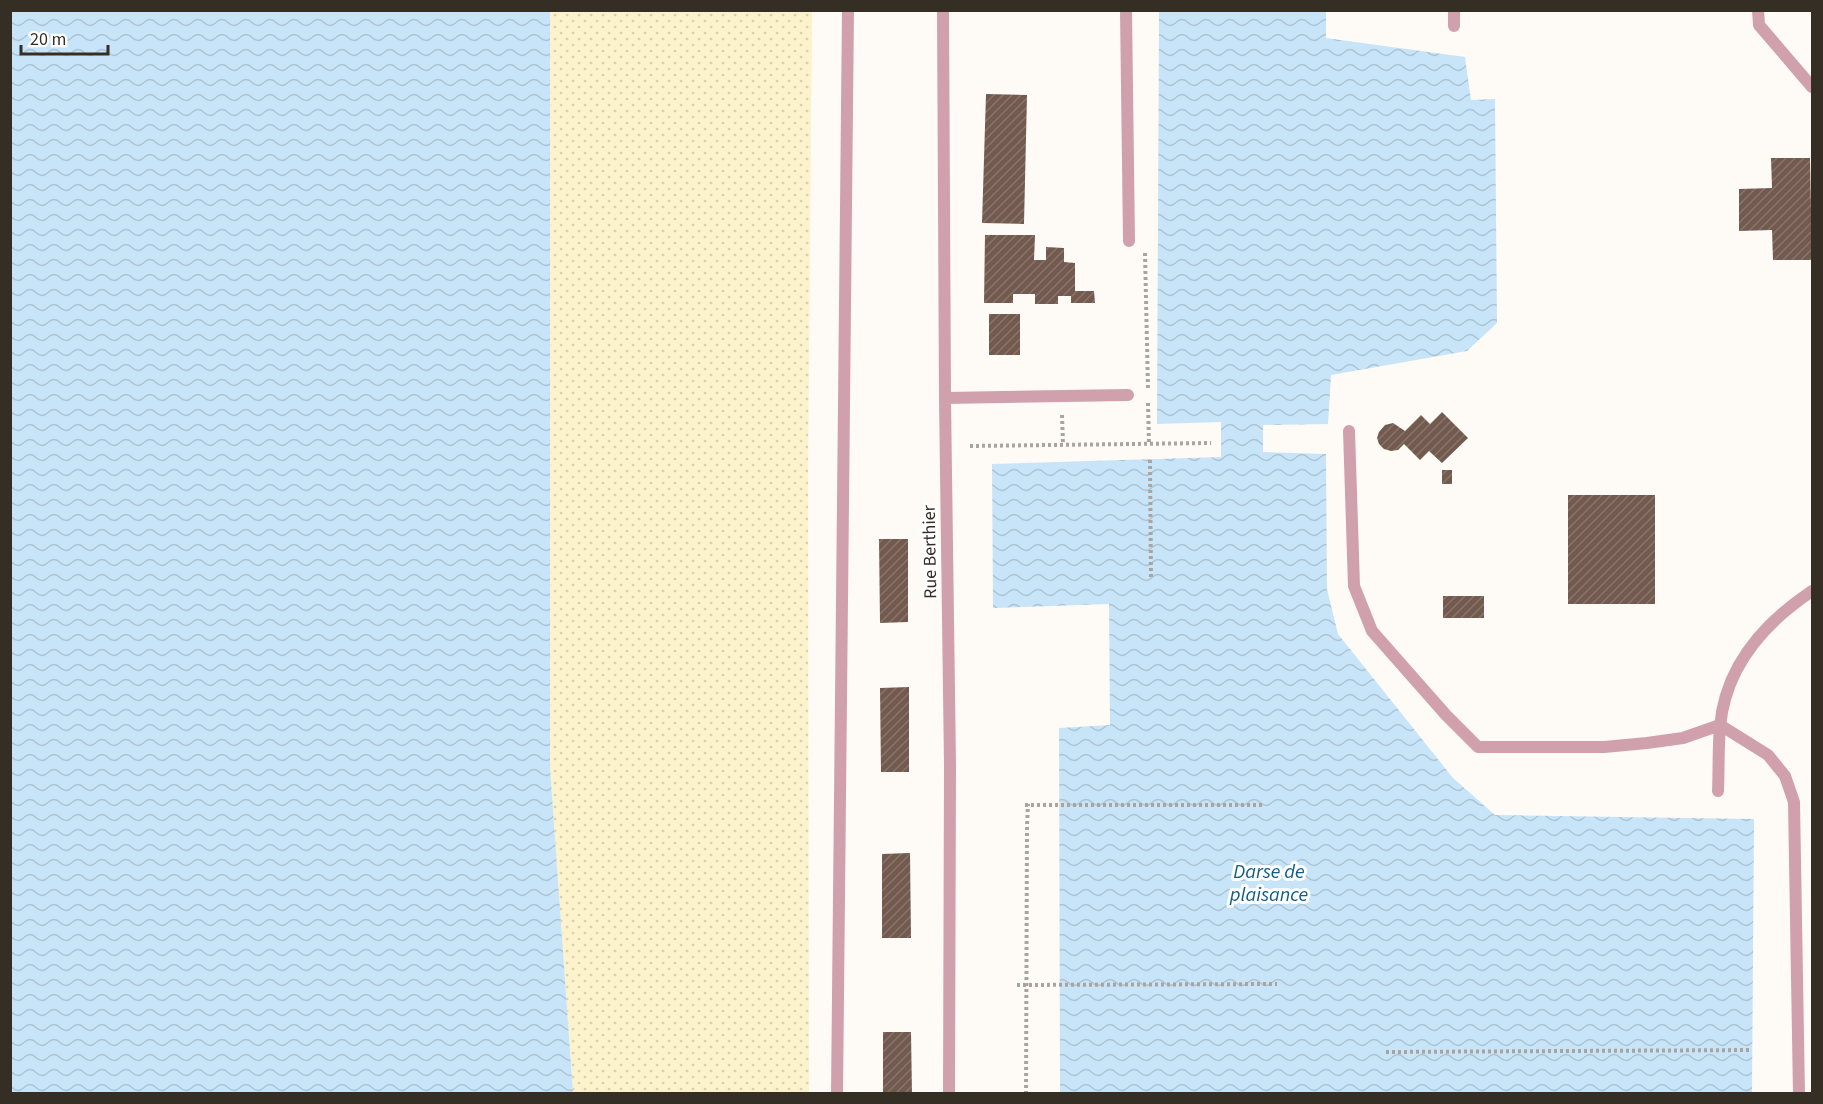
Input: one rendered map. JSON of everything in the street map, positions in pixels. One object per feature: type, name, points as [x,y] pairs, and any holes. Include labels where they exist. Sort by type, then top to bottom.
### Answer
[{"type":"lane","points":[[837,1094],[848,10]]},
{"type":"lane","name":"Rue Berthier","points":[[943,10],[950,765],[949,1094]]},
{"type":"lane","points":[[1126,10],[1129,241]]},
{"type":"lane","points":[[1454,10],[1454,26]]},
{"type":"lane","points":[[1758,10],[1759,25],[1812,87]]},
{"type":"lane","points":[[945,398],[1128,395]]},
{"type":"lane","points":[[1349,431],[1354,586],[1372,631],[1446,715],[1478,747],[1626,746],[1683,738],[1720,725]]},
{"type":"lane","points":[[1718,791],[1720,725],[1728,686],[1752,642],[1789,606],[1812,591]]},
{"type":"lane","points":[[1720,725],[1768,756],[1785,776],[1794,802],[1799,1094]]},
{"type":"path","points":[[1129,241],[1145,241],[1149,444]]},
{"type":"path","points":[[1061,396],[1063,444]]},
{"type":"path","points":[[970,446],[1210,443]]},
{"type":"path","points":[[1150,460],[1150,579]]},
{"type":"path","points":[[1026,1094],[1026,805],[1264,805]]},
{"type":"path","points":[[1017,985],[1277,984]]},
{"type":"path","points":[[1386,1052],[1752,1050]]},
{"type":"sand","points":[[550,11],[812,11],[808,479],[809,1093],[573,1093],[550,767]]},
{"type":"water","points":[[10,11],[550,11],[550,767],[573,1093],[11,1093]]},
{"type":"water","name":"Darse de plaisance","points":[[1159,11],[1326,11],[1326,38],[1465,57],[1471,100],[1495,99],[1497,323],[1467,351],[1331,375],[1328,424],[1263,425],[1263,452],[1326,454],[1327,589],[1338,634],[1453,778],[1495,815],[1754,819],[1752,1093],[1060,1093],[1059,728],[1110,725],[1109,604],[993,608],[992,464],[1221,457],[1221,422],[1157,424]]},
{"type":"building","points":[[986,94],[1027,95],[1024,224],[982,223]]},
{"type":"building","points":[[1771,158],[1810,158],[1812,260],[1773,260],[1772,230],[1739,231],[1739,189],[1772,188]]},
{"type":"building","points":[[985,235],[1035,235],[1034,260],[1046,260],[1046,247],[1064,248],[1064,262],[1075,263],[1075,291],[1094,291],[1095,303],[1071,303],[1071,296],[1058,296],[1058,304],[1035,304],[1035,294],[1013,294],[1013,303],[984,303]]},
{"type":"building","points":[[989,314],[1020,314],[1020,355],[989,355]]},
{"type":"building","points":[[1442,412],[1468,438],[1442,463],[1429,451],[1420,460],[1404,444],[1398,450],[1391,451],[1379,444],[1377,438],[1385,425],[1393,423],[1405,431],[1421,415],[1430,424]]},
{"type":"building","points":[[1442,470],[1452,470],[1452,484],[1442,484]]},
{"type":"building","points":[[1568,495],[1655,495],[1655,604],[1568,604]]},
{"type":"building","points":[[879,539],[908,539],[908,622],[880,623]]},
{"type":"building","points":[[1443,596],[1484,596],[1484,618],[1443,618]]},
{"type":"building","points":[[909,687],[909,772],[881,772],[880,688]]},
{"type":"building","points":[[910,853],[911,938],[882,938],[882,854]]},
{"type":"building","points":[[883,1032],[911,1032],[912,1094],[883,1094]]}]
